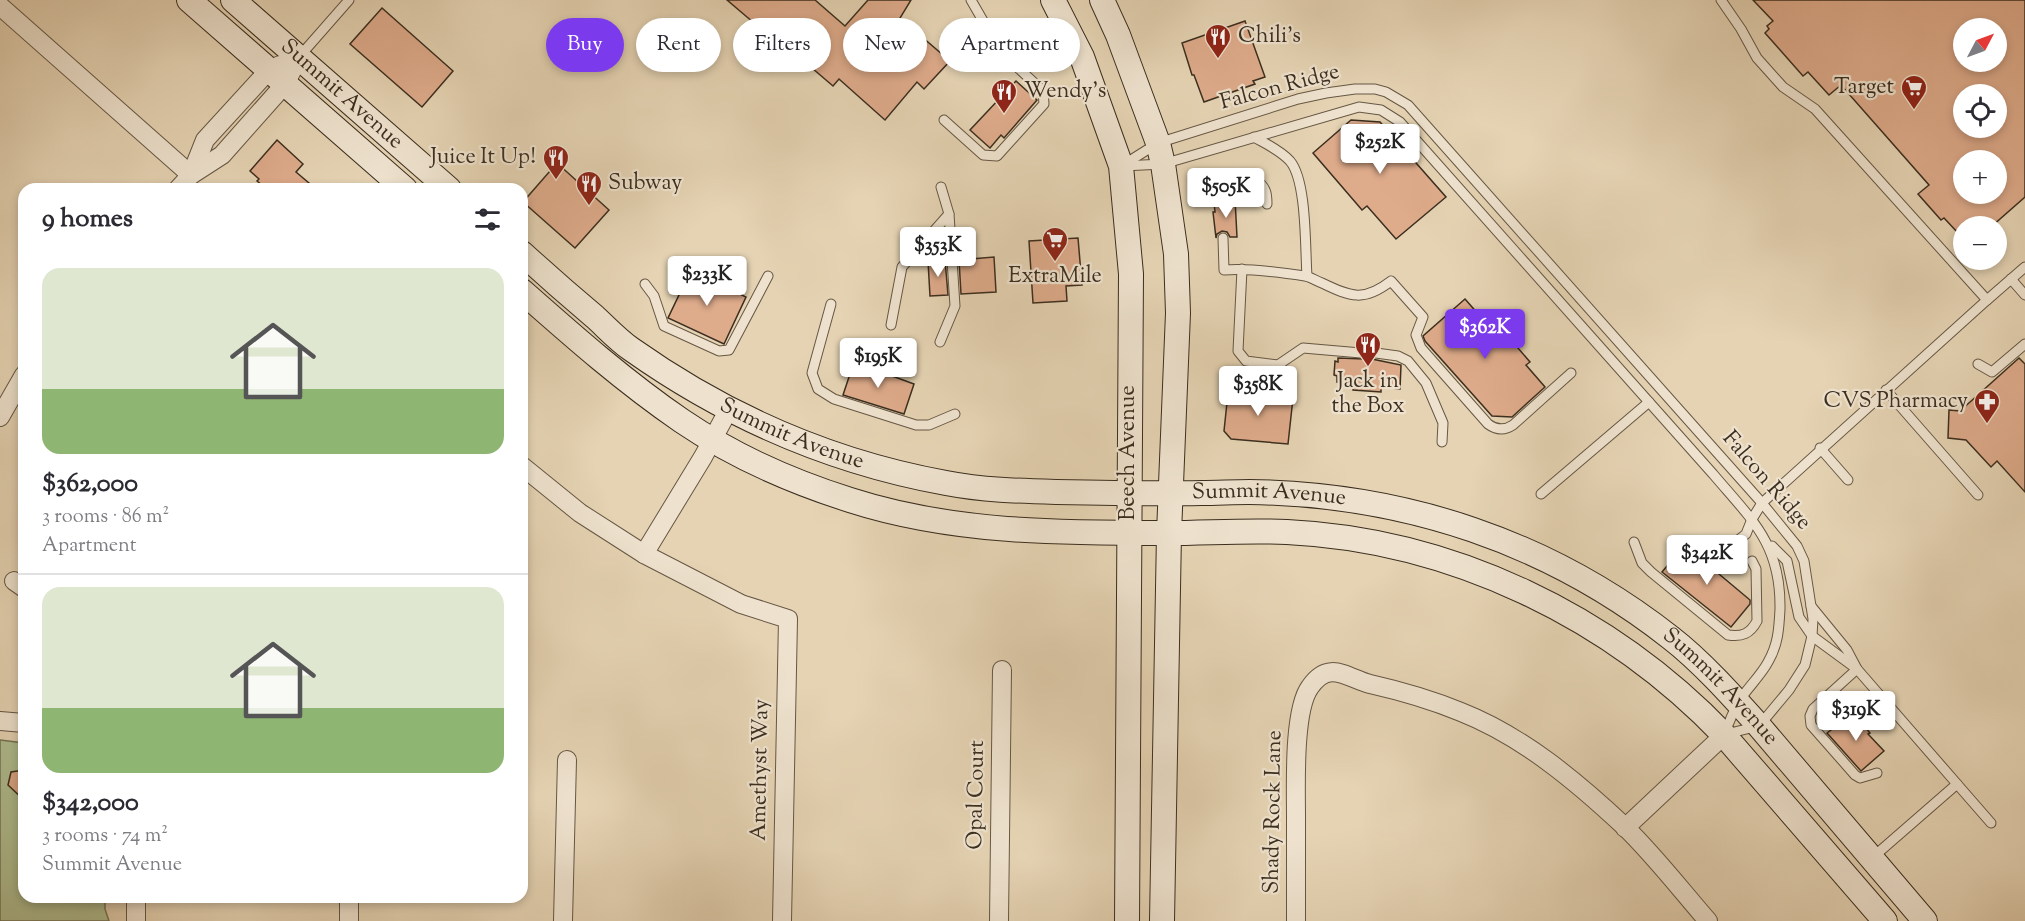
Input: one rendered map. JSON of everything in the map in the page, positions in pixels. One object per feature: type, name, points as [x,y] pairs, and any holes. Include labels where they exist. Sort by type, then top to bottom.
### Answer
[{"type":"main road","name":"Summit Avenue","points":[[189,0],[398,183]]},
{"type":"main road","name":"Summit Avenue","points":[[233,0],[442,183]]},
{"type":"main road","name":"Beech Avenue","points":[[1053,0],[1082,57],[1121,166],[1131,274],[1127,921]]},
{"type":"main road","name":"Beech Avenue","points":[[1102,0],[1119,35],[1160,153],[1176,254],[1178,313],[1169,533],[1162,921]]},
{"type":"main road","name":"Summit Avenue","points":[[528,258],[629,347],[705,397],[780,434],[836,456],[948,484],[1019,491],[1130,494],[1304,493],[1381,504],[1446,520],[1482,532],[1550,561],[1614,598],[1674,640],[1759,726],[1925,921]]},
{"type":"main road","name":"Summit Avenue","points":[[528,296],[609,368],[684,423],[784,477],[852,501],[939,522],[1005,529],[1169,533],[1287,532],[1338,537],[1412,551],[1484,574],[1550,604],[1599,632],[1644,664],[1701,711],[1885,921]]},
{"type":"street","points":[[0,6],[191,175]]},
{"type":"street","points":[[184,183],[191,175],[222,155],[277,77],[299,57]]},
{"type":"street","points":[[0,417],[18,386]]},
{"type":"street","points":[[528,471],[580,513],[644,554],[713,440],[729,409]]},
{"type":"street","name":"Amethyst Way","points":[[644,554],[741,604],[788,619],[782,921]]},
{"type":"street","name":"Opal Court","points":[[999,921],[1002,670]]},
{"type":"street","name":"Shady Rock Lane","points":[[1296,921],[1296,754],[1302,708],[1309,687],[1322,674],[1342,672],[1362,681],[1406,692],[1462,712],[1494,728],[1525,746],[1572,781],[1625,828]]},
{"type":"street","points":[[0,721],[18,722]]},
{"type":"street","points":[[1708,921],[1625,828],[1724,735]]},
{"type":"street","points":[[562,921],[567,760]]},
{"type":"street","points":[[136,903],[136,921]]},
{"type":"street","points":[[349,903],[349,921]]},
{"type":"lane","points":[[299,57],[349,0]]},
{"type":"lane","points":[[944,120],[983,155],[997,156],[1044,104],[1043,91],[1001,52],[971,0]]},
{"type":"lane","points":[[1721,0],[1757,58],[1783,87],[1815,109],[1987,300]]},
{"type":"lane","name":"Falcon Ridge","points":[[1121,166],[1298,99],[1355,89],[1375,89],[1386,92],[1408,105],[1762,503],[1797,546],[1804,561],[1811,605],[1812,636],[1804,664],[1789,690],[1759,726]]},
{"type":"lane","name":"Falcon Ridge","points":[[1121,166],[1160,153],[1254,137],[1359,107],[1381,110],[1400,122],[1752,519],[1766,540],[1779,577],[1779,636],[1767,665],[1738,703],[1724,735]]},
{"type":"lane","points":[[1254,137],[1279,151],[1290,161],[1297,174],[1301,189],[1307,276]]},
{"type":"lane","points":[[1220,200],[1220,189],[1225,183],[1244,177],[1259,182],[1265,190],[1268,204]]},
{"type":"lane","points":[[940,342],[955,306],[949,214],[941,187]]},
{"type":"lane","points":[[891,325],[902,267],[949,214]]},
{"type":"lane","points":[[1223,238],[1224,270],[1242,269],[1307,276],[1356,297],[1371,294],[1390,281],[1423,317],[1416,335],[1421,348],[1494,428],[1507,428],[1513,425],[1571,374]]},
{"type":"lane","points":[[1732,545],[1746,534],[1762,503],[1820,448],[2025,267]]},
{"type":"lane","points":[[1242,269],[1238,351],[1246,361],[1278,365],[1303,348],[1361,353]]},
{"type":"lane","points":[[645,284],[654,296],[664,326],[719,351],[729,350],[768,276]]},
{"type":"lane","points":[[2011,279],[2025,295]]},
{"type":"lane","points":[[831,304],[812,374],[818,388],[834,399],[916,425],[929,425],[955,414]]},
{"type":"lane","points":[[1978,364],[1992,372],[2025,344]]},
{"type":"lane","points":[[1376,353],[1398,356],[1408,361],[1426,382],[1443,423],[1442,442]]},
{"type":"lane","points":[[1886,390],[1978,495]]},
{"type":"lane","points":[[1541,494],[1649,402]]},
{"type":"lane","points":[[1820,448],[1848,480]]},
{"type":"lane","points":[[1766,540],[1787,561],[1799,618],[1812,636],[1857,669],[1991,823]]},
{"type":"lane","points":[[1634,542],[1642,563],[1651,572],[1728,635],[1746,634],[1753,629],[1757,621],[1756,570],[1752,561]]},
{"type":"lane","points":[[1811,605],[1847,650],[1857,669]]},
{"type":"lane","points":[[1857,669],[1813,709],[1810,716],[1811,725],[1855,775],[1860,778],[1876,773]]},
{"type":"lane","points":[[1724,735],[1759,726]]},
{"type":"lane","points":[[1872,858],[1957,784]]},
{"type":"green space","points":[[0,740],[18,742],[18,903],[105,903],[109,921],[0,921]]},
{"type":"building","points":[[727,0],[815,0],[843,24],[843,72],[927,72],[927,41],[939,52],[940,72],[924,89],[917,82],[885,120],[839,79],[833,86],[817,72],[831,72],[831,18],[748,18]]},
{"type":"building","points":[[868,0],[911,0],[900,18],[852,18]]},
{"type":"building","name":"Target","points":[[1753,0],[2025,0],[2025,197],[2003,216],[1953,216],[1953,228],[1944,218],[1941,220],[1918,194],[1929,185],[1841,85],[1829,95],[1808,72],[1803,76],[1765,33],[1769,29],[1767,26],[1773,21]]},
{"type":"building","points":[[382,8],[453,71],[422,107],[350,44]]},
{"type":"building","points":[[1245,21],[1265,77],[1253,81],[1255,84],[1204,102],[1194,75],[1192,75],[1182,43]]},
{"type":"building","name":"Wendy's","points":[[1016,81],[1037,100],[1004,138],[1001,135],[990,148],[970,130]]},
{"type":"building","points":[[1351,120],[1380,122],[1446,197],[1396,239],[1367,206],[1362,210],[1313,153]]},
{"type":"building","points":[[277,140],[303,164],[296,172],[309,183],[260,183],[257,181],[259,179],[250,171]]},
{"type":"building","points":[[557,163],[609,210],[575,248],[528,206],[528,196]]},
{"type":"building","points":[[1235,199],[1237,237],[1230,237],[1227,232],[1222,231],[1217,234],[1216,238],[1214,203],[1221,207],[1226,204],[1227,200]]},
{"type":"building","name":"ExtraMile","points":[[1078,238],[1082,285],[1066,286],[1067,301],[1033,303],[1029,241]]},
{"type":"building","points":[[994,257],[996,292],[961,294],[959,260]]},
{"type":"building","points":[[945,260],[948,295],[930,296],[928,261]]},
{"type":"building","points":[[691,270],[746,297],[724,344],[668,318]]},
{"type":"building","points":[[1465,299],[1479,315],[1485,311],[1500,327],[1530,362],[1526,365],[1545,387],[1512,417],[1492,416],[1423,336]]},
{"type":"building","name":"Jack in the Box","points":[[1361,342],[1377,343],[1377,346],[1369,352],[1372,359],[1401,365],[1400,389],[1381,387],[1381,392],[1353,390],[1353,383],[1337,382],[1337,376],[1334,375],[1335,361],[1338,362],[1338,358],[1364,359],[1368,353],[1361,346]]},
{"type":"building","name":"CVS Pharmacy","points":[[2019,358],[2025,364],[2025,492],[1997,461],[1991,467],[1966,440],[1948,438],[1949,410],[1960,411]]},
{"type":"building","points":[[854,362],[914,384],[904,414],[843,395]]},
{"type":"building","points":[[1236,389],[1293,398],[1288,444],[1231,439],[1224,431],[1228,393],[1235,394]]},
{"type":"building","points":[[1685,545],[1705,562],[1707,559],[1721,572],[1719,574],[1750,600],[1750,604],[1731,627],[1662,572]]},
{"type":"building","points":[[1851,715],[1859,724],[1861,722],[1870,733],[1868,734],[1884,751],[1861,771],[1827,733]]},
{"type":"building","points":[[18,771],[18,794],[8,785],[11,772]]},
{"type":"place","name":"Chili's","points":[[1218,60]]},
{"type":"place","name":"Target","points":[[1914,111]]},
{"type":"place","name":"Wendy's","points":[[1004,115]]},
{"type":"place","name":"Juice It Up!","points":[[556,181]]},
{"type":"place","name":"Subway","points":[[589,207]]},
{"type":"place","name":"ExtraMile","points":[[1055,263]]},
{"type":"place","name":"Jack in the Box","points":[[1368,368]]},
{"type":"place","name":"CVS Pharmacy","points":[[1987,425]]}]
